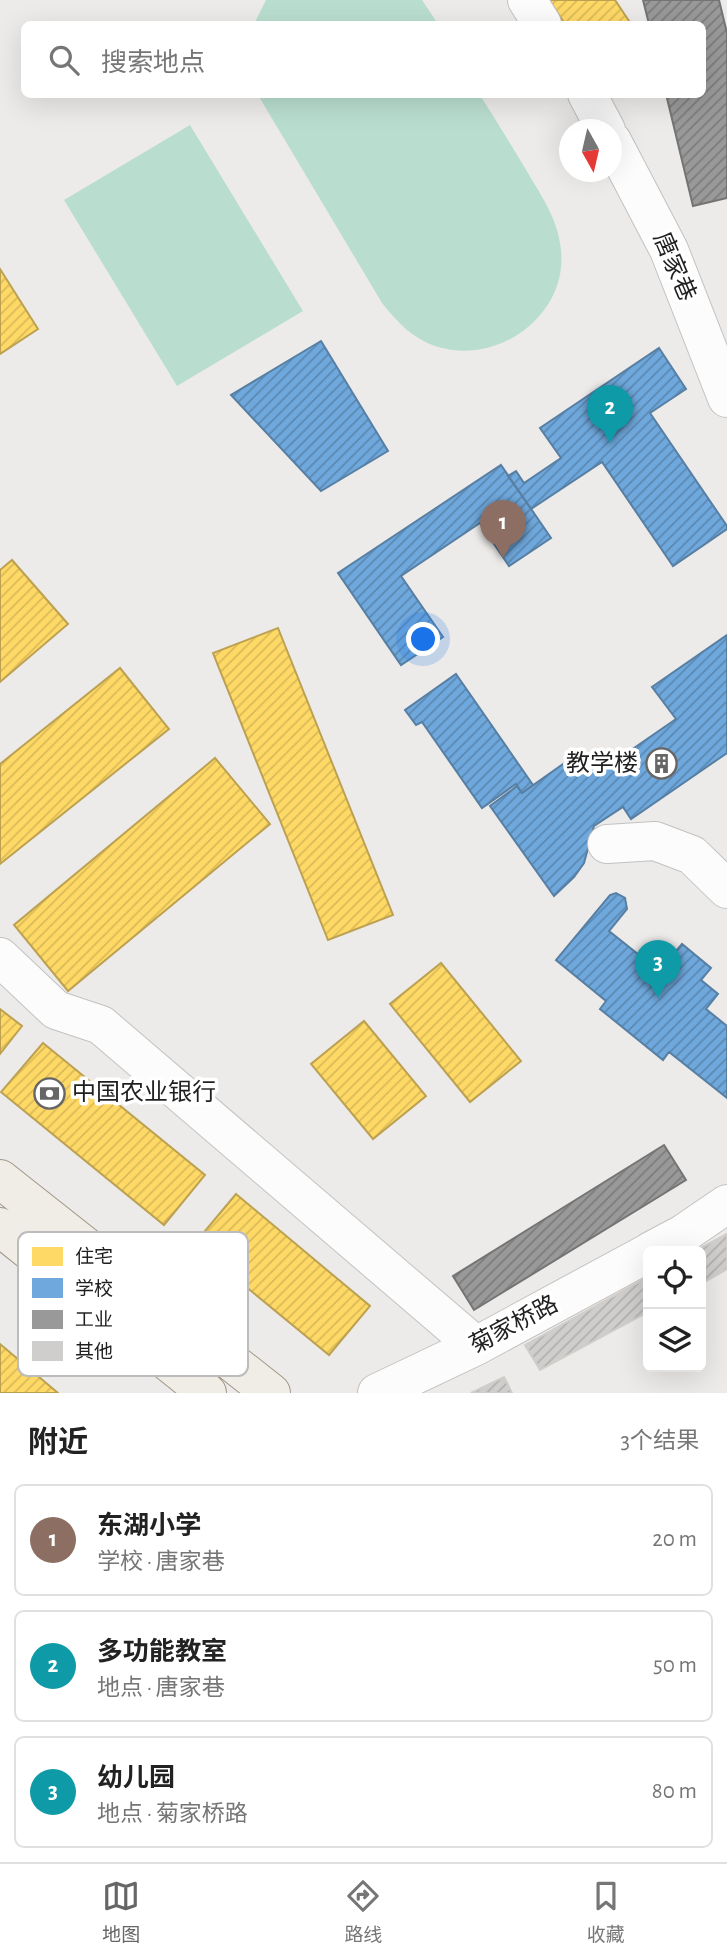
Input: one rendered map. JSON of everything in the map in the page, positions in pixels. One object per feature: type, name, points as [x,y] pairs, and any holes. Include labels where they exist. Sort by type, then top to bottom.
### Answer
[{"type":"main road","points":[[0,1179],[67,1232]]},
{"type":"main road","points":[[0,1227],[18,1241]]},
{"type":"main road","points":[[248,1375],[271,1393]]},
{"type":"main road","points":[[186,1376],[207,1393]]},
{"type":"street","points":[[527,0],[540,21]]},
{"type":"street","points":[[589,98],[600,119]]},
{"type":"street","name":"唐家巷","points":[[622,162],[669,250],[727,398]]},
{"type":"street","points":[[607,845],[655,841],[692,855],[727,889]]},
{"type":"street","points":[[0,957],[56,1010],[101,1025],[476,1346]]},
{"type":"street","name":"菊家桥路","points":[[660,1246],[727,1204]]},
{"type":"street","name":"菊家桥路","points":[[377,1393],[476,1346],[643,1255]]},
{"type":"green space","points":[[266,0],[422,0],[436,21],[256,21]]},
{"type":"green space","points":[[260,98],[482,98],[542,197],[559,238],[560,274],[553,296],[540,315],[524,331],[504,342],[481,349],[458,351],[435,346],[412,334],[382,303]]},
{"type":"green space","points":[[190,125],[303,311],[177,386],[64,200]]},
{"type":"building: 住宅","points":[[549,0],[615,0],[629,21],[563,21]]},
{"type":"building: 住宅","points":[[0,269],[38,329],[0,354]]},
{"type":"building: 住宅","points":[[12,560],[68,624],[0,682],[0,570]]},
{"type":"building: 住宅","points":[[278,628],[393,915],[328,940],[213,653]]},
{"type":"building: 住宅","points":[[120,668],[169,729],[0,864],[0,764]]},
{"type":"building: 住宅","points":[[215,758],[270,824],[68,991],[14,925]]},
{"type":"building: 住宅","points":[[441,963],[521,1061],[470,1102],[390,1004]]},
{"type":"building: 住宅","points":[[0,1009],[22,1026],[0,1054]]},
{"type":"building: 住宅","points":[[364,1021],[426,1096],[373,1139],[311,1064]]},
{"type":"building: 住宅","points":[[43,1043],[205,1175],[164,1225],[1,1092]]},
{"type":"building: 住宅","points":[[236,1194],[370,1306],[329,1355],[248,1288],[248,1232],[204,1232]]},
{"type":"building: 住宅","points":[[0,1344],[18,1359],[18,1376],[38,1376],[58,1393],[0,1393]]},
{"type":"building: 学校","points":[[321,341],[388,451],[321,491],[231,395]]},
{"type":"building: 学校","points":[[659,348],[686,389],[650,413],[727,526],[727,529],[673,566],[602,462],[531,509],[508,476],[516,471],[524,483],[561,458],[540,428]]},
{"type":"building: 学校","points":[[501,465],[551,538],[509,566],[480,523],[401,576],[443,637],[401,665],[338,573]]},
{"type":"building: 学校","name":"教学楼","points":[[727,635],[727,753],[631,819],[623,807],[594,826],[584,863],[554,896],[490,806],[517,786],[522,793],[580,752],[587,762],[600,753],[608,766],[676,719],[652,687]]},
{"type":"building: 学校","points":[[456,674],[533,785],[522,793],[516,784],[482,808],[422,722],[416,725],[405,710]]},
{"type":"building: 学校","points":[[616,893],[625,898],[627,909],[609,931],[643,958],[655,944],[671,957],[682,944],[711,968],[701,980],[718,994],[706,1009],[727,1026],[727,1098],[669,1052],[663,1060],[600,1009],[606,1001],[556,960],[610,895]]},
{"type":"building: 工业","points":[[643,0],[719,0],[727,33],[727,198],[693,206],[667,98],[706,98],[706,21],[648,21]]},
{"type":"building: 工业","points":[[664,1145],[686,1180],[474,1310],[453,1276]]},
{"type":"building: 其他","points":[[727,1234],[727,1269],[706,1281],[706,1246]]},
{"type":"building: 其他","points":[[643,1280],[643,1315],[540,1370],[525,1345]]},
{"type":"building: 其他","points":[[504,1377],[512,1393],[471,1393]]},
{"type":"place","name":"多功能教室","points":[[610,443]]},
{"type":"place","name":"东湖小学","points":[[503,558]]},
{"type":"place","name":"教学楼","points":[[661,764]]},
{"type":"place","name":"幼儿园","points":[[658,998]]},
{"type":"place","name":"中国农业银行","points":[[49,1093]]}]
